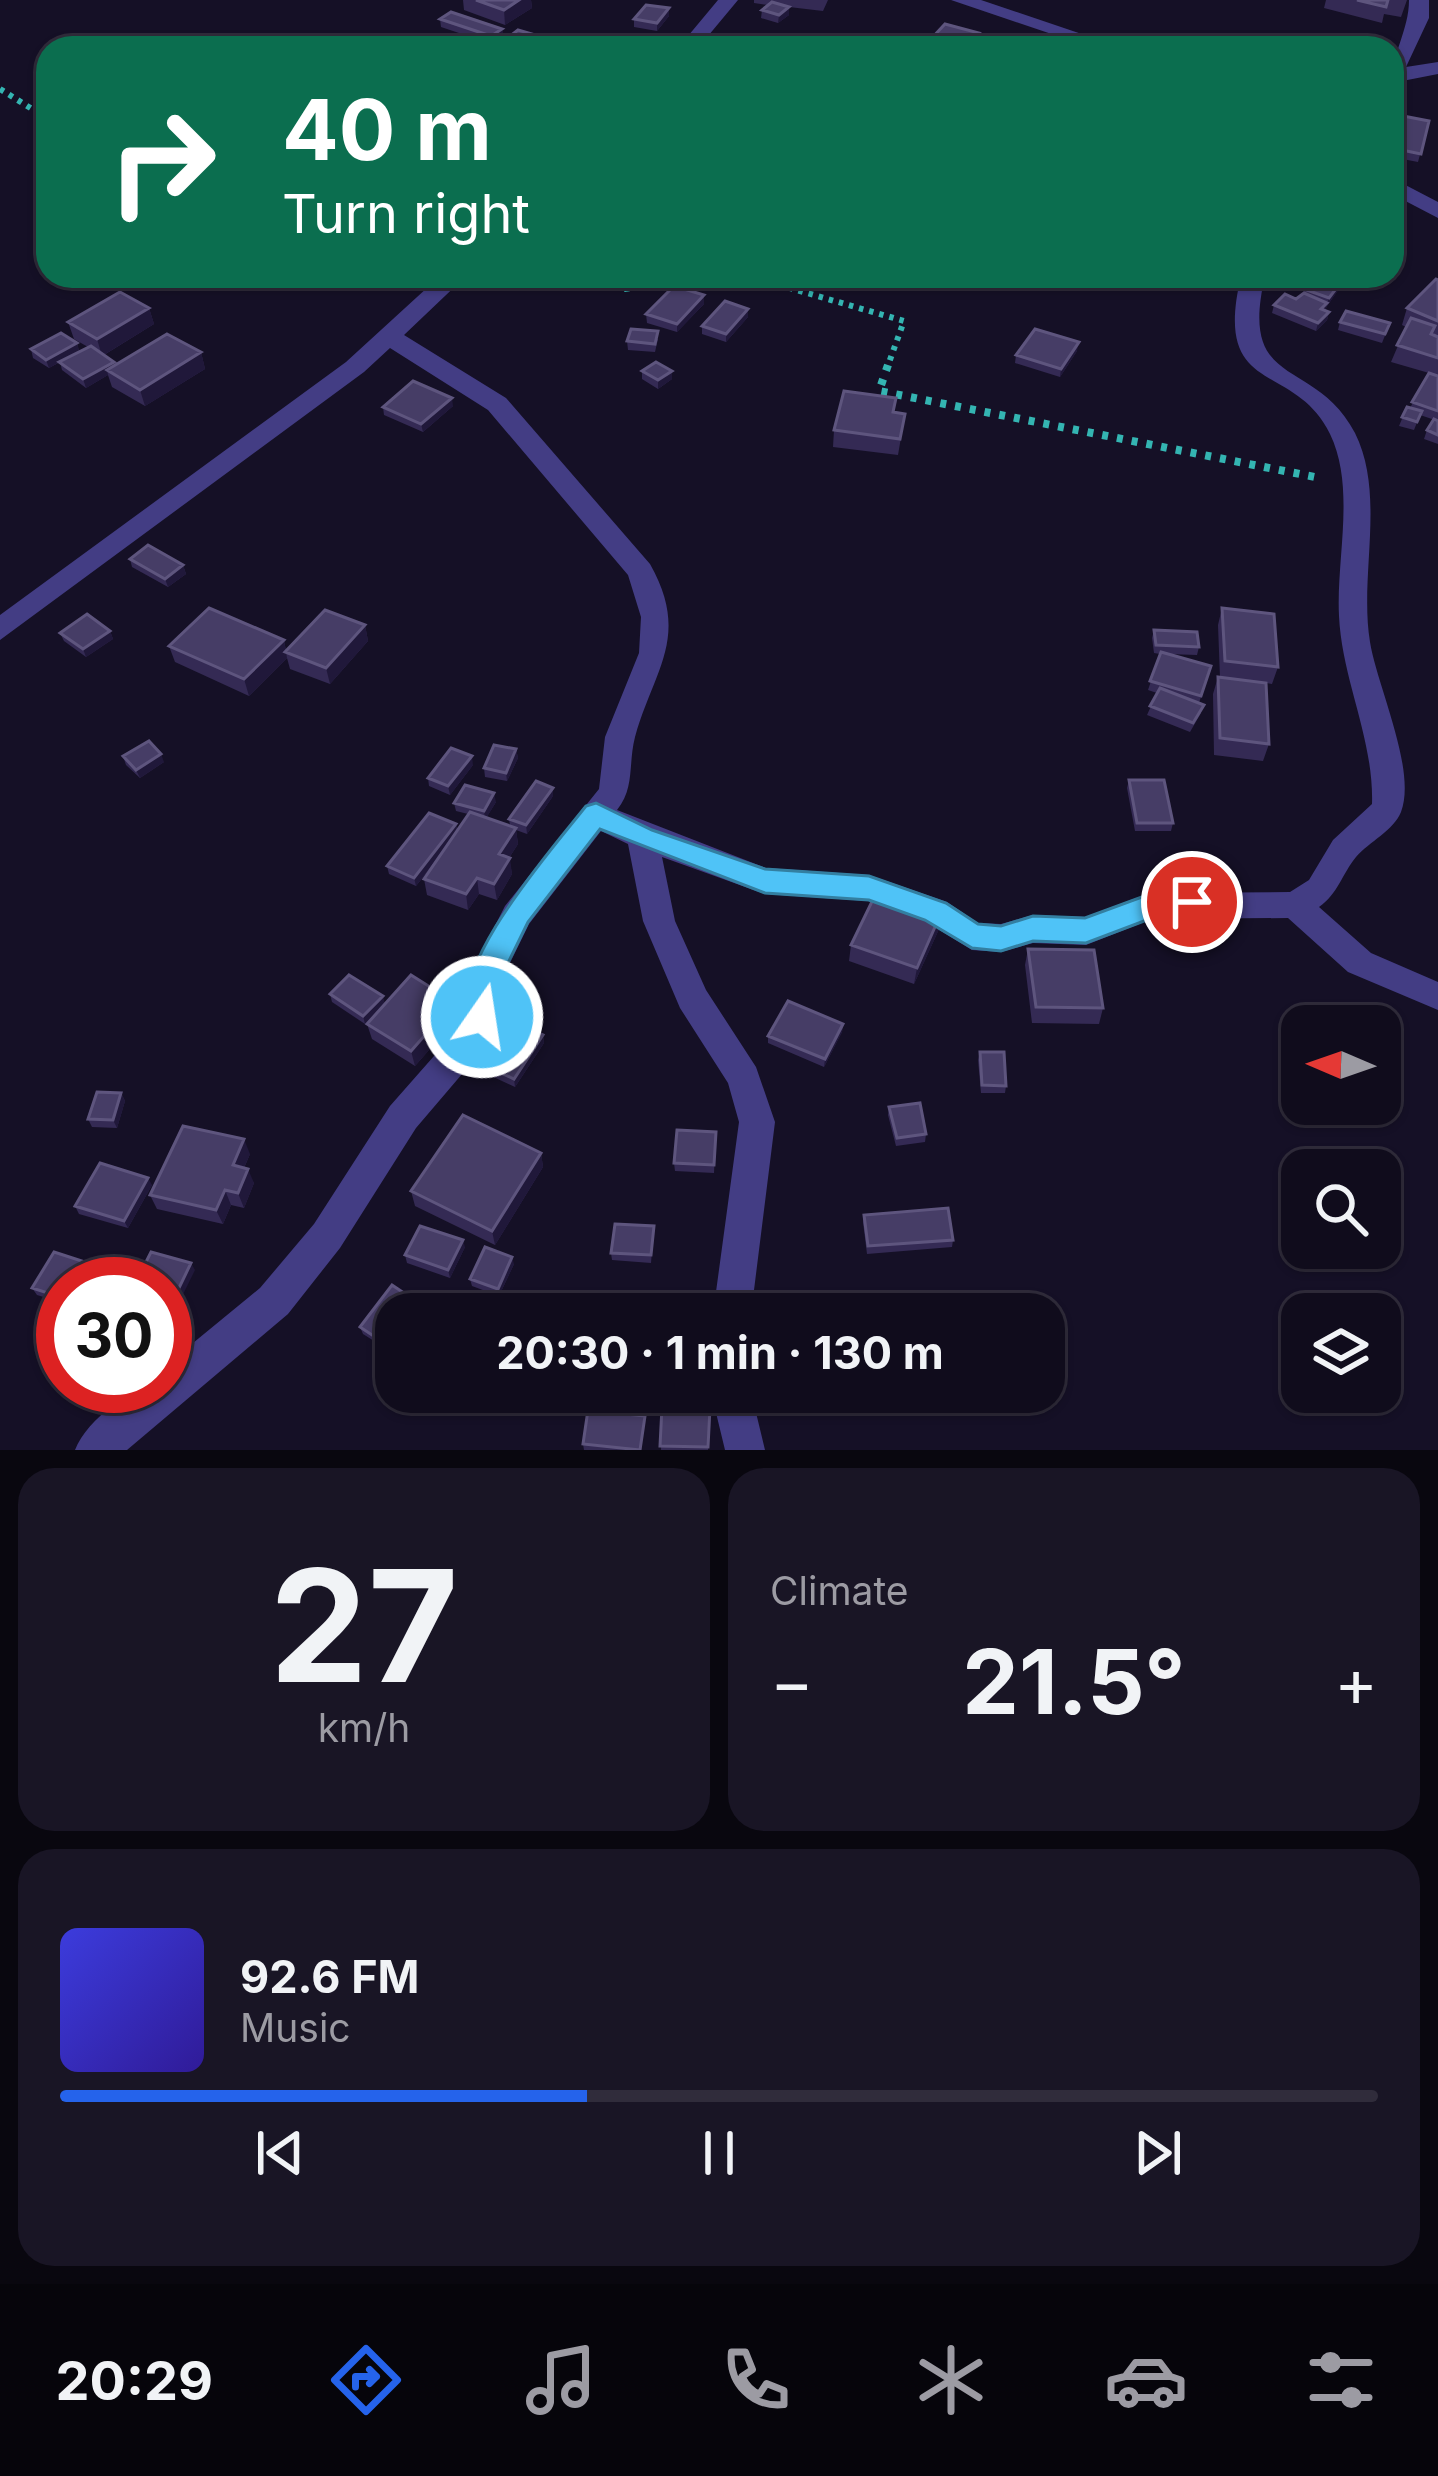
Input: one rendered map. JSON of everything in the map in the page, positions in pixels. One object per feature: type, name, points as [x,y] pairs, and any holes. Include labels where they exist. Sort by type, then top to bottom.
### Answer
[{"type":"street","points":[[698,36],[728,0]]},
{"type":"street","points":[[961,0],[1075,36]]},
{"type":"street","points":[[1404,51],[1419,18],[1419,0]]},
{"type":"street","points":[[1404,75],[1438,68]]},
{"type":"street","points":[[1404,192],[1438,212]]},
{"type":"street","points":[[0,630],[391,338],[442,288]]},
{"type":"street","points":[[596,814],[642,838],[765,881],[869,888],[935,911],[972,936],[1001,938],[1033,928],[1086,931],[1150,906],[1192,902],[1264,909],[1295,905],[1320,889],[1344,849],[1387,809],[1390,777],[1362,686],[1352,618],[1350,484],[1342,431],[1322,405],[1267,374],[1255,356],[1246,326],[1251,288]]},
{"type":"street","points":[[95,1450],[274,1301],[327,1236],[403,1117],[468,1042],[482,1017],[491,967],[517,914],[614,792],[611,770],[623,729],[652,668],[653,598],[640,571],[497,404],[391,338]]},
{"type":"street","points":[[642,838],[658,921],[692,998],[744,1078],[757,1122],[735,1293]]},
{"type":"street","points":[[1295,905],[1341,954],[1369,974],[1438,996]]},
{"type":"street","points":[[736,1413],[745,1450]]},
{"type":"path","points":[[0,89],[36,112]]},
{"type":"path","points":[[790,288],[904,321],[879,391],[959,403],[1350,484]]},
{"type":"building","points":[[476,0],[519,0],[504,10]]},
{"type":"building","points":[[1357,0],[1388,0],[1386,7]]},
{"type":"building","points":[[772,2],[789,7],[779,15],[762,10]]},
{"type":"building","points":[[646,5],[669,8],[657,23],[634,19]]},
{"type":"building","points":[[451,12],[502,29],[491,36],[440,19]]},
{"type":"building","points":[[945,24],[979,33],[976,36],[934,36]]},
{"type":"building","points":[[1404,116],[1429,121],[1421,154],[1404,150]]},
{"type":"building","points":[[1438,280],[1438,321],[1407,308]]},
{"type":"building","points":[[672,288],[704,295],[677,324],[646,314]]},
{"type":"building","points":[[1305,288],[1337,288],[1329,298]]},
{"type":"building","points":[[120,292],[149,308],[97,339],[68,322]]},
{"type":"building","points":[[1304,293],[1327,303],[1321,309],[1329,312],[1318,323],[1274,305],[1285,294],[1296,299]]},
{"type":"building","points":[[725,301],[748,309],[726,334],[702,326]]},
{"type":"building","points":[[1346,311],[1390,323],[1385,334],[1340,322]]},
{"type":"building","points":[[1411,318],[1435,326],[1431,334],[1438,337],[1438,358],[1397,345]]},
{"type":"building","points":[[631,329],[658,331],[655,344],[627,341]]},
{"type":"building","points":[[1035,329],[1079,342],[1061,369],[1016,355]]},
{"type":"building","points":[[61,333],[77,343],[46,360],[31,349]]},
{"type":"building","points":[[167,334],[201,352],[140,390],[107,370]]},
{"type":"building","points":[[91,346],[114,362],[83,379],[59,362]]},
{"type":"building","points":[[656,362],[672,371],[658,380],[642,371]]},
{"type":"building","points":[[1429,373],[1438,376],[1438,411],[1412,402]]},
{"type":"building","points":[[413,381],[452,398],[421,424],[383,407]]},
{"type":"building","points":[[844,391],[896,398],[893,412],[905,414],[900,439],[834,430]]},
{"type":"building","points":[[1407,407],[1422,411],[1417,422],[1402,417]]},
{"type":"building","points":[[1434,419],[1438,421],[1438,435],[1427,430]]},
{"type":"building","points":[[148,545],[183,565],[165,579],[130,559]]},
{"type":"building","points":[[209,608],[284,640],[244,679],[169,646]]},
{"type":"building","points":[[1222,608],[1274,614],[1278,667],[1225,661]]},
{"type":"building","points":[[325,610],[365,625],[326,668],[285,652]]},
{"type":"building","points":[[87,614],[110,631],[83,649],[60,633]]},
{"type":"building","points":[[1154,630],[1197,632],[1199,647],[1156,645]]},
{"type":"building","points":[[1161,652],[1211,666],[1201,696],[1150,681]]},
{"type":"building","points":[[1218,677],[1266,683],[1269,744],[1220,738]]},
{"type":"building","points":[[1160,688],[1204,705],[1193,723],[1150,706]]},
{"type":"building","points":[[149,741],[161,754],[136,770],[123,756]]},
{"type":"building","points":[[494,745],[516,749],[506,773],[484,768]]},
{"type":"building","points":[[451,748],[472,756],[448,786],[428,778]]},
{"type":"building","points":[[1129,780],[1164,780],[1173,823],[1137,823]]},
{"type":"building","points":[[536,781],[553,788],[526,825],[509,819]]},
{"type":"building","points":[[465,785],[494,793],[484,811],[454,803]]},
{"type":"building","points":[[470,812],[516,828],[499,854],[510,858],[494,884],[477,878],[466,894],[424,879]]},
{"type":"building","points":[[429,813],[456,824],[414,878],[387,866]]},
{"type":"building","points":[[878,889],[942,911],[917,968],[851,945]]},
{"type":"building","points":[[1028,949],[1094,950],[1103,1008],[1036,1007]]},
{"type":"building","points":[[349,975],[383,996],[363,1016],[330,994]]},
{"type":"building","points":[[411,975],[454,1002],[411,1051],[367,1024]]},
{"type":"building","points":[[788,1001],[843,1024],[825,1059],[768,1036]]},
{"type":"building","points":[[515,1022],[543,1035],[514,1079],[486,1066]]},
{"type":"building","points":[[980,1052],[1004,1052],[1006,1086],[982,1085]]},
{"type":"building","points":[[97,1092],[121,1093],[113,1120],[88,1119]]},
{"type":"building","points":[[920,1103],[926,1134],[897,1138],[889,1107]]},
{"type":"building","points":[[463,1115],[541,1153],[492,1231],[411,1191]]},
{"type":"building","points":[[183,1126],[244,1139],[233,1165],[248,1169],[238,1193],[225,1190],[216,1210],[150,1195]]},
{"type":"building","points":[[677,1130],[716,1132],[714,1165],[674,1163]]},
{"type":"building","points":[[100,1163],[148,1178],[124,1221],[75,1206]]},
{"type":"building","points":[[948,1208],[953,1240],[868,1246],[864,1215]]},
{"type":"building","points":[[615,1224],[654,1226],[651,1255],[611,1253]]},
{"type":"building","points":[[420,1226],[463,1240],[448,1270],[405,1255]]},
{"type":"building","points":[[485,1247],[512,1257],[498,1289],[470,1279]]},
{"type":"building","points":[[375,1307],[375,1337],[360,1327]]},
{"type":"building","points":[[588,1413],[645,1416],[640,1450],[583,1444]]},
{"type":"building","points":[[662,1413],[710,1413],[708,1447],[660,1446]]},
{"type":"route","points":[[482,1017],[491,967],[517,914],[596,814],[642,838],[765,881],[869,888],[935,911],[972,936],[1001,938],[1033,928],[1086,931],[1150,906],[1192,902]]}]
